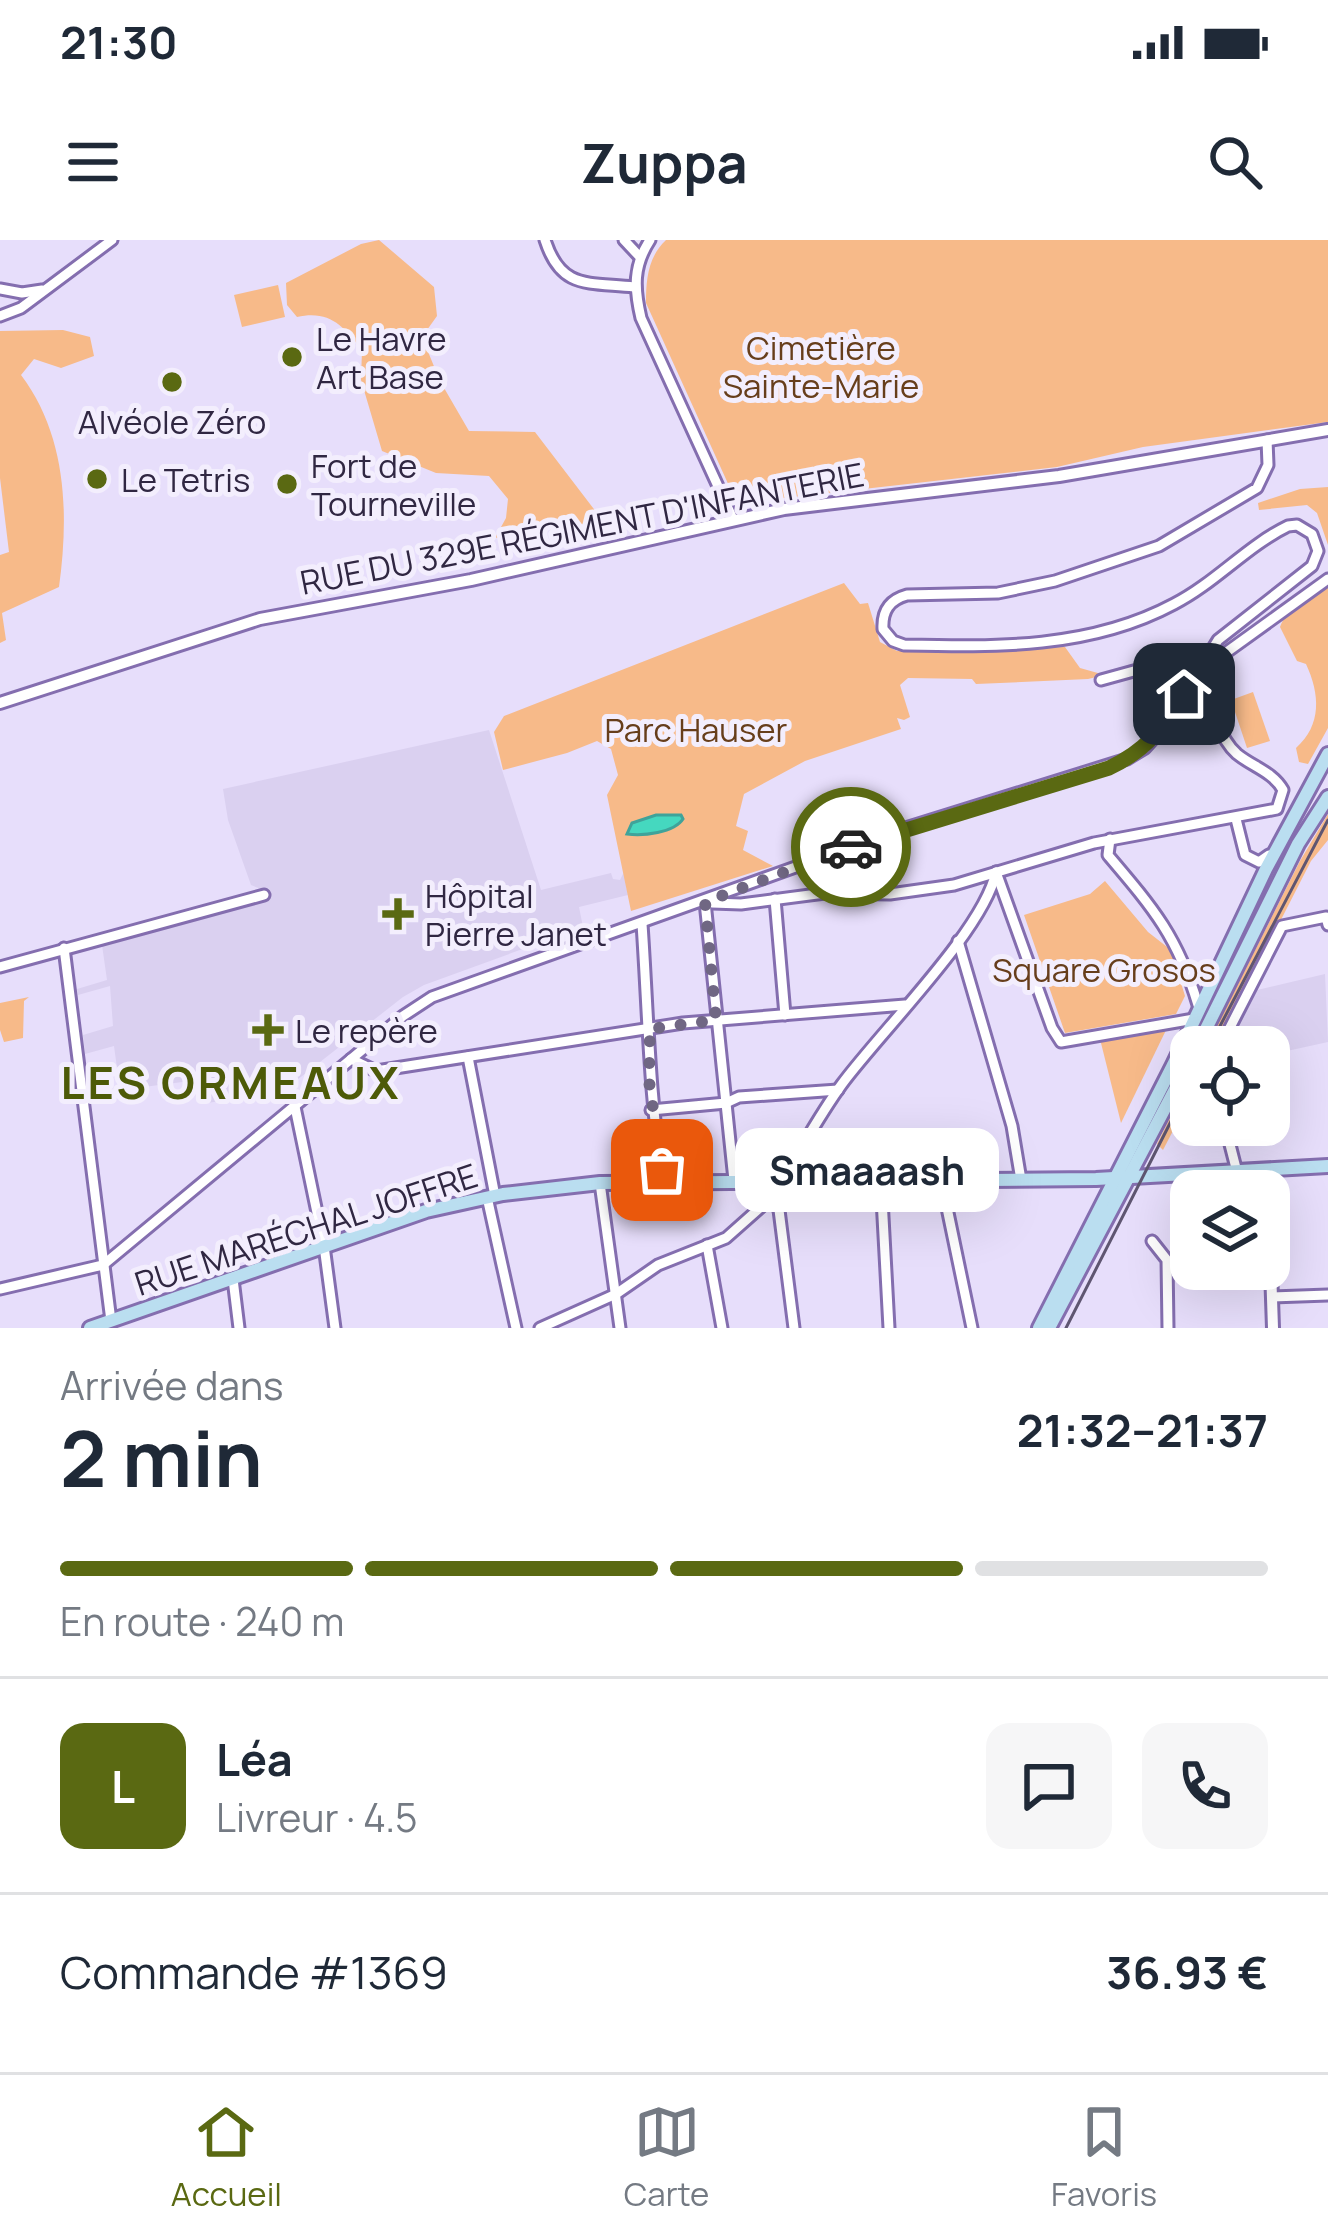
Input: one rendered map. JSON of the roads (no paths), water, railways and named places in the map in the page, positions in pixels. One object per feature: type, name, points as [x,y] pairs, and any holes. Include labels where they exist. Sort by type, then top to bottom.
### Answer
[{"type":"main road","points":[[1049,1328],[1196,1012],[1328,754]]},
{"type":"main road","points":[[1207,1026],[1298,844],[1328,797]]},
{"type":"main road","points":[[1039,1328],[1170,1095]]},
{"type":"main road","name":"RUE MARÉCHAL JOFFRE","points":[[1268,1170],[1328,1166]]},
{"type":"main road","name":"RUE MARÉCHAL JOFFRE","points":[[90,1328],[426,1211],[491,1196],[600,1183],[1170,1175]]},
{"type":"street","points":[[0,316],[21,308],[112,240]]},
{"type":"street","points":[[545,240],[552,262],[566,278],[634,287]]},
{"type":"street","points":[[624,240],[639,256]]},
{"type":"street","points":[[650,240],[639,256],[634,287],[641,318],[733,520]]},
{"type":"street","points":[[0,290],[46,290]]},
{"type":"street","name":"RUE DU 329E RÉGIMENT D'INFANTERIE","points":[[0,704],[260,619],[471,580],[733,520],[869,497],[1059,476],[1328,430]]},
{"type":"street","points":[[0,1288],[104,1265],[403,1016],[433,998],[896,831],[1127,760],[1166,725],[1203,662],[1230,628],[1312,566],[1318,551],[1312,534],[1297,525],[1288,526],[1172,606],[1129,624],[1068,640],[1030,645],[904,645],[887,636],[884,611],[897,598],[1030,587],[1159,546],[1258,488],[1268,464],[1267,440]]},
{"type":"street","points":[[1224,654],[1328,579]]},
{"type":"street","points":[[705,902],[741,904],[825,893],[890,894],[954,885],[1110,839],[1277,809],[1283,790],[1278,780],[1236,753],[1226,741],[1199,653],[1101,680]]},
{"type":"street","points":[[1236,819],[1241,849],[1250,860],[1259,862],[1267,859],[1291,823]]},
{"type":"street","points":[[996,872],[1061,1042],[1196,1012],[1179,948],[1161,918],[1108,855],[1110,839]]},
{"type":"street","points":[[540,1328],[616,1294],[658,1265],[726,1238],[771,1198],[777,1180],[838,1090],[992,892],[996,872]]},
{"type":"street","points":[[0,967],[264,895]]},
{"type":"street","points":[[775,899],[785,1015]]},
{"type":"street","points":[[705,902],[734,1180]]},
{"type":"street","points":[[1231,1026],[1282,926],[1327,921]]},
{"type":"street","points":[[642,924],[651,1110],[663,1182]]},
{"type":"street","points":[[958,941],[1012,1126],[1021,1180]]},
{"type":"street","points":[[64,948],[111,1321]]},
{"type":"street","points":[[351,1059],[376,1071],[716,1020],[905,1005]]},
{"type":"street","points":[[468,1057],[516,1328]]},
{"type":"street","points":[[651,1110],[838,1090]]},
{"type":"street","points":[[295,1107],[324,1246],[335,1328]]},
{"type":"street","points":[[881,1180],[889,1328]]},
{"type":"street","points":[[941,1180],[972,1328]]},
{"type":"street","points":[[600,1183],[620,1328]]},
{"type":"street","points":[[771,1198],[779,1210],[794,1328]]},
{"type":"street","points":[[1152,1241],[1167,1260],[1168,1328]]},
{"type":"street","points":[[707,1245],[722,1328]]},
{"type":"street","points":[[232,1279],[239,1328]]},
{"type":"street","points":[[1272,1290],[1273,1328]]},
{"type":"street","points":[[1272,1298],[1328,1294]]},
{"type":"tram line","points":[[1220,1026],[1328,820]]},
{"type":"tram line","points":[[1066,1328],[1170,1123]]},
{"type":"place","name":"Le Havre Art Base","points":[[292,357]]},
{"type":"place","name":"Alvéole Zéro","points":[[172,382]]},
{"type":"place","name":"Le Tetris","points":[[97,479]]},
{"type":"place","name":"Fort de Tourneville","points":[[287,484]]},
{"type":"place","name":"Hôpital Pierre Janet","points":[[398,914]]},
{"type":"place","name":"Le repère","points":[[268,1030]]},
{"type":"place","name":"Smaaaash","points":[[662,1170]]},
{"type":"district","name":"LES ORMEAUX","points":[[231,1082]]},
{"type":"park label","name":"Cimetière Sainte-Marie","points":[[821,366]]},
{"type":"park label","name":"Parc Hauser","points":[[696,729]]},
{"type":"park label","name":"Square Grosos","points":[[1104,969]]}]
